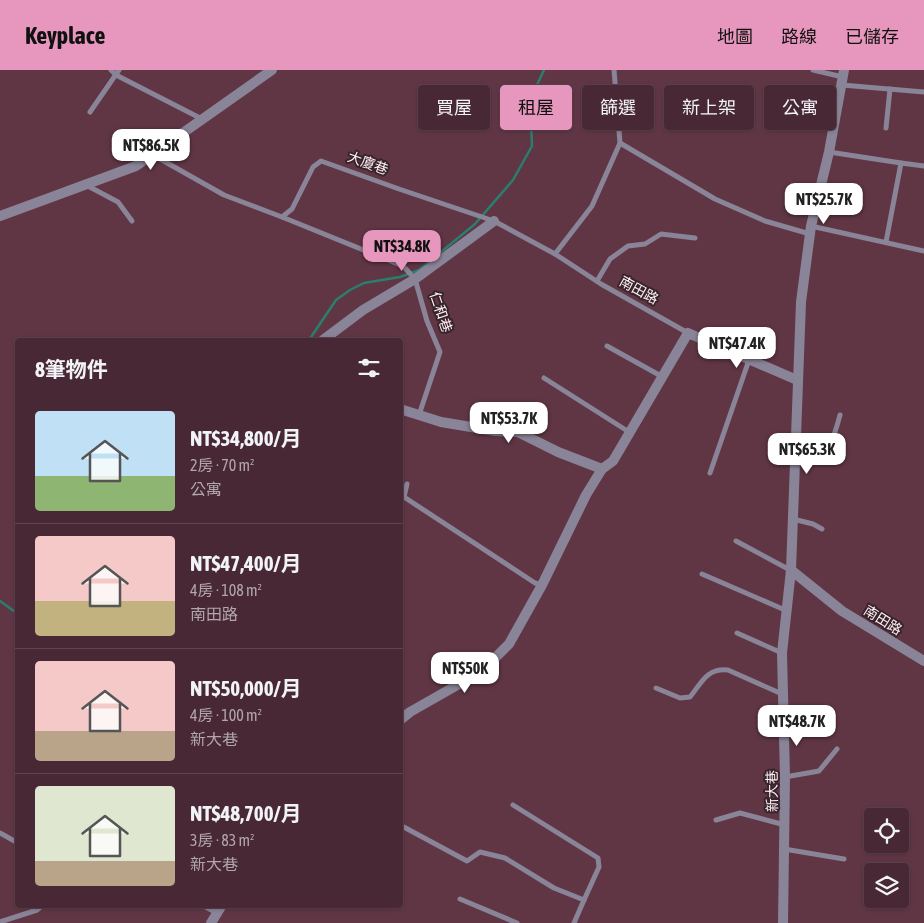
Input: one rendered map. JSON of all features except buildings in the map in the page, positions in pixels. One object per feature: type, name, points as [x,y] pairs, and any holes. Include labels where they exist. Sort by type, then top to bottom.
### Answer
[{"type":"street","points":[[0,216],[136,166],[272,70]]},
{"type":"street","points":[[791,570],[801,302],[811,230],[829,152],[843,77]]},
{"type":"street","points":[[326,338],[362,310],[414,277],[489,219]]},
{"type":"street","points":[[403,718],[482,671],[509,644],[542,585],[586,495],[602,469],[613,461],[661,376],[688,333]]},
{"type":"street","name":"南田路","points":[[688,333],[797,380]]},
{"type":"street","points":[[403,410],[441,422],[495,431],[518,432],[558,452],[602,469]]},
{"type":"street","name":"南田路","points":[[791,570],[842,611],[924,661]]},
{"type":"street","name":"新大巷","points":[[783,923],[786,777],[782,653],[785,610],[791,570]]},
{"type":"street","points":[[211,923],[219,909]]},
{"type":"lane","points":[[111,70],[118,72],[202,120]]},
{"type":"lane","points":[[555,254],[592,206],[620,143],[614,70]]},
{"type":"lane","points":[[813,70],[890,89],[924,92]]},
{"type":"lane","points":[[90,112],[118,72]]},
{"type":"lane","points":[[886,128],[890,89]]},
{"type":"lane","points":[[620,143],[715,199],[765,222],[886,242],[924,251]]},
{"type":"lane","points":[[829,152],[924,166]]},
{"type":"lane","points":[[153,154],[224,195],[282,217]]},
{"type":"lane","name":"大廈巷","points":[[282,217],[292,209],[313,167],[321,161],[473,213]]},
{"type":"lane","points":[[886,242],[901,163]]},
{"type":"lane","points":[[85,184],[118,202],[132,221]]},
{"type":"lane","name":"南田路","points":[[473,213],[489,219],[555,254],[597,281],[688,333]]},
{"type":"lane","name":"仁和巷","points":[[282,217],[403,266],[414,277],[427,321],[440,352],[419,415]]},
{"type":"lane","points":[[597,281],[610,259],[628,246],[646,244],[661,234],[695,238]]},
{"type":"lane","points":[[606,346],[661,376]]},
{"type":"lane","points":[[710,473],[748,360]]},
{"type":"lane","points":[[544,378],[629,432]]},
{"type":"lane","points":[[795,458],[814,458],[824,451],[835,435],[840,415]]},
{"type":"lane","points":[[407,484],[404,497],[535,583],[542,585]]},
{"type":"lane","points":[[792,519],[813,524],[822,529]]},
{"type":"lane","points":[[736,541],[791,570]]},
{"type":"lane","points":[[702,574],[785,610]]},
{"type":"lane","points":[[737,633],[782,653]]},
{"type":"lane","points":[[656,688],[680,698],[690,697],[710,672],[719,669],[728,670],[782,694]]},
{"type":"lane","points":[[786,777],[819,771],[837,750]]},
{"type":"lane","points":[[513,805],[598,858],[599,867],[574,923]]},
{"type":"lane","points":[[716,820],[740,813],[786,825]]},
{"type":"lane","points":[[403,828],[467,861],[480,852],[505,858],[554,888],[584,900]]},
{"type":"lane","points":[[0,833],[15,841]]},
{"type":"lane","points":[[784,850],[844,859]]},
{"type":"lane","points":[[460,899],[517,923]]},
{"type":"lane","points":[[0,922],[39,908]]},
{"type":"waterway","points":[[310,338],[336,300],[350,290],[364,283],[400,277],[419,270],[475,224],[513,180],[532,146],[530,100],[544,70]]},
{"type":"waterway","points":[[0,601],[15,612]]}]
